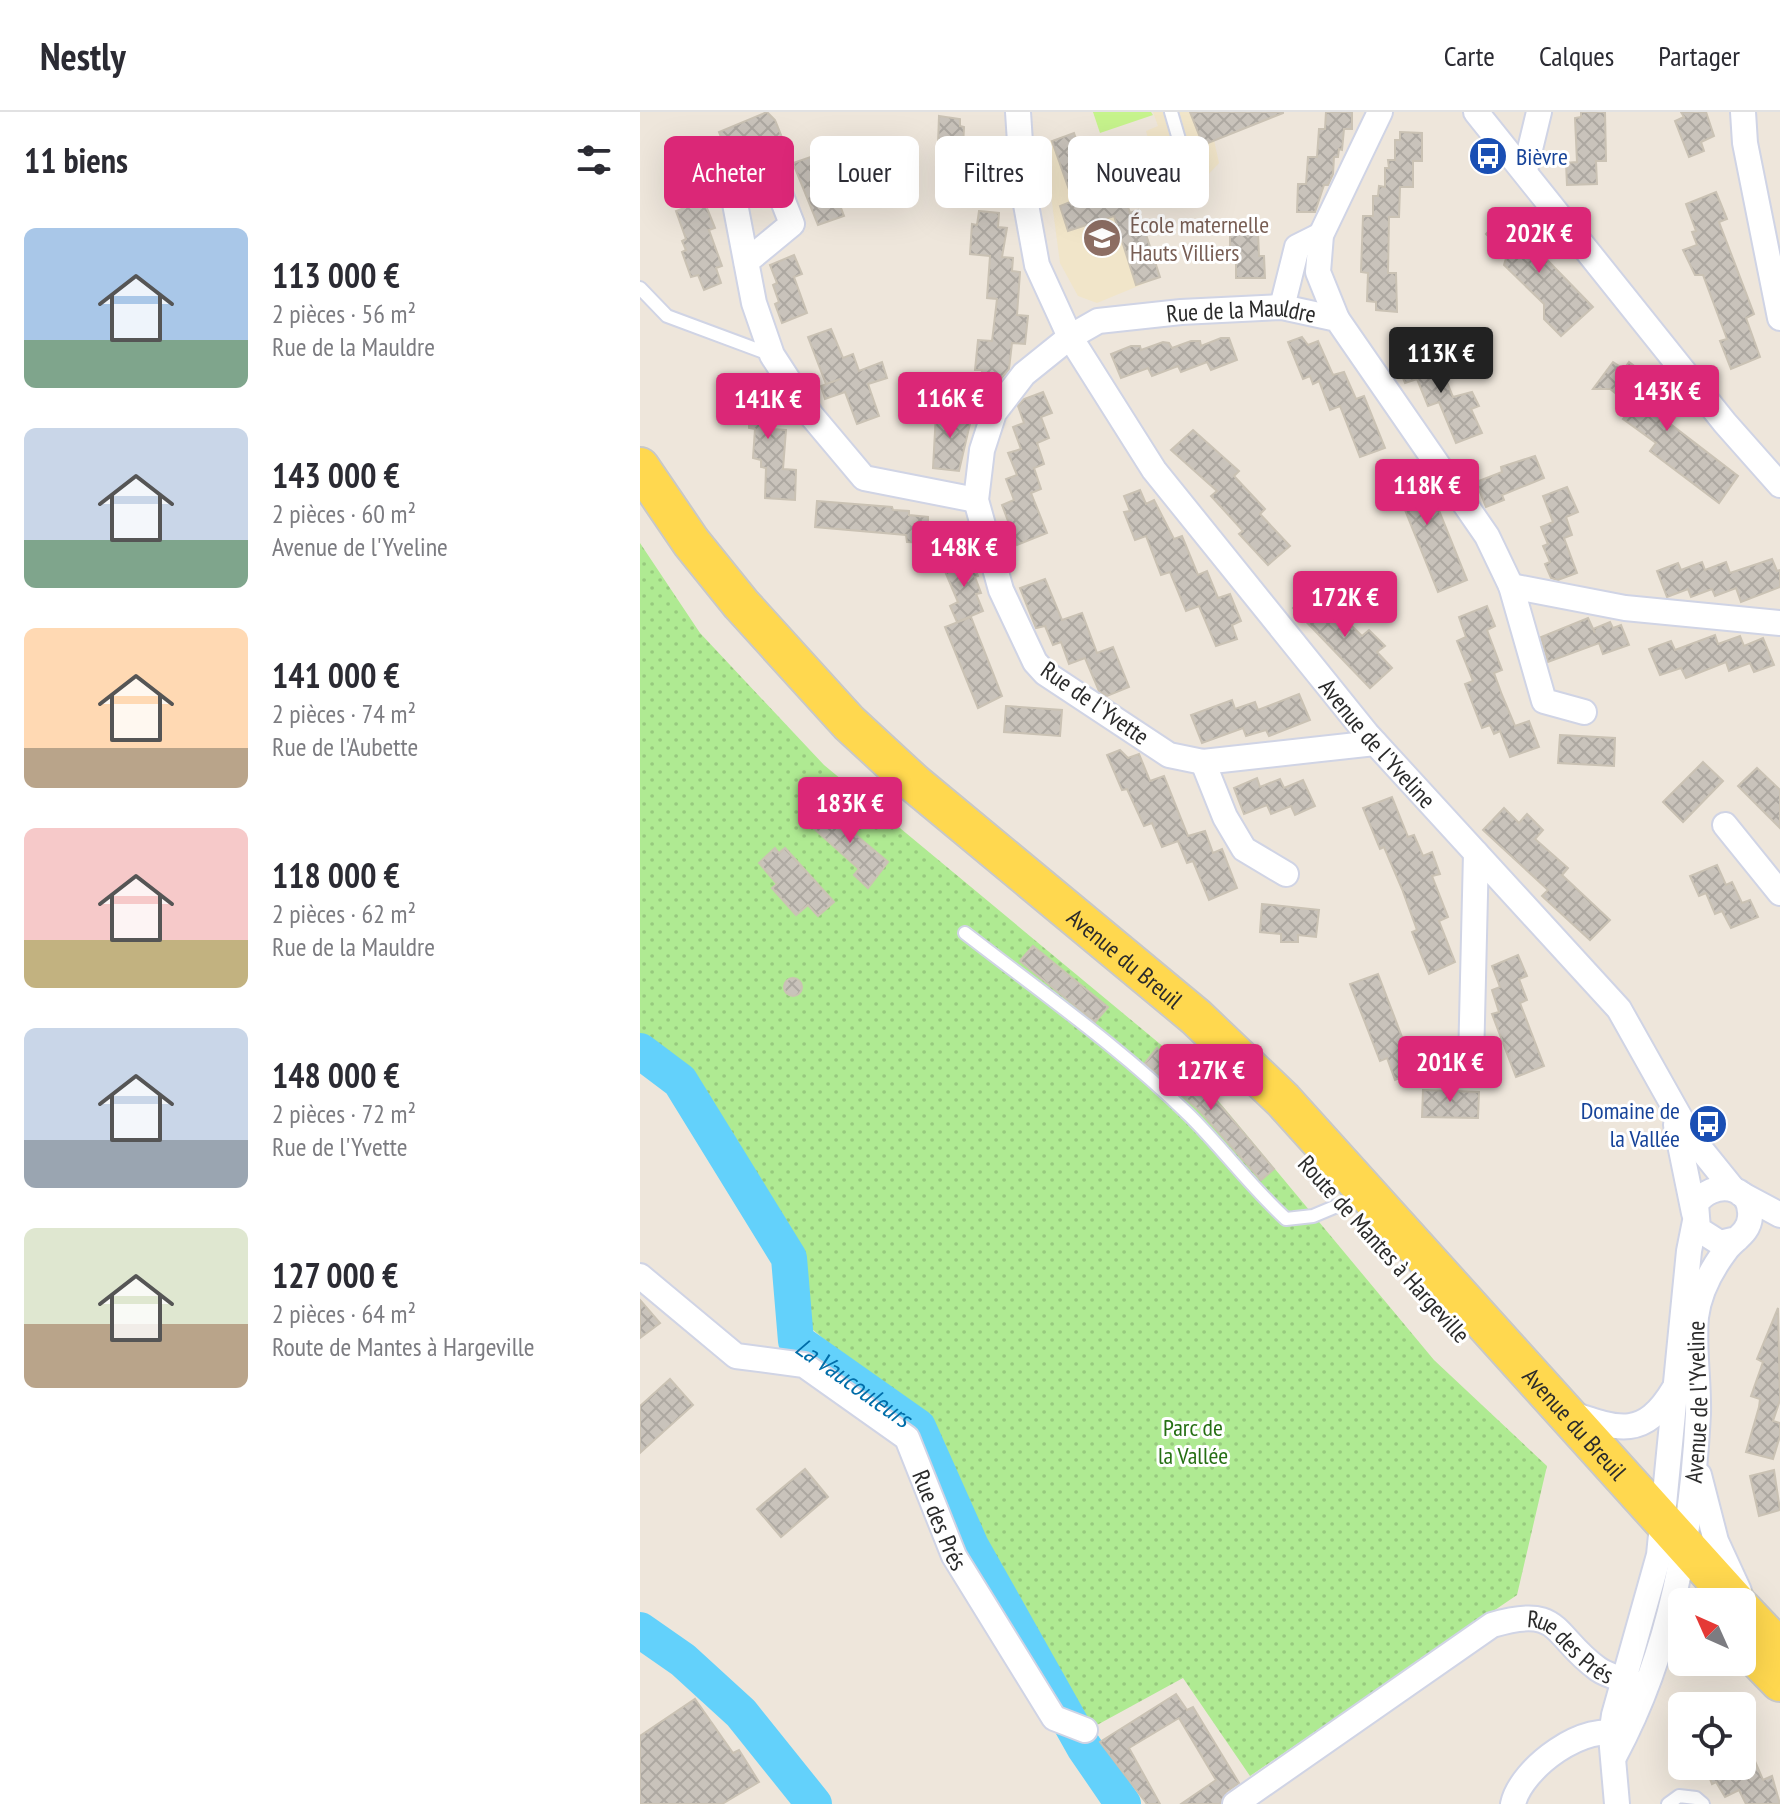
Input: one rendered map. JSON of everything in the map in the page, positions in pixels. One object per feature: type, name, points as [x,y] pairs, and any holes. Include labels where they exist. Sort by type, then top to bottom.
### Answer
[{"type":"main road","name":"Avenue du Breuil","points":[[640,467],[723,583],[849,723],[914,783],[1227,1045],[1292,1110],[1558,1408],[1677,1561],[1708,1588]]},
{"type":"main road","name":"Route de Mantes à Hargeville","points":[[640,510],[724,623],[818,727],[910,812],[1191,1046],[1279,1132],[1677,1561]]},
{"type":"main road","points":[[1756,1637],[1778,1669]]},
{"type":"street","name":"Avenue de l'Yveline","points":[[1018,112],[1023,188],[1037,265],[1070,337],[1154,470],[1375,743],[1619,1009],[1698,1148],[1737,1191]]},
{"type":"street","points":[[1337,319],[1318,272],[1321,235],[1380,112]]},
{"type":"street","points":[[1476,112],[1725,423],[1780,485]]},
{"type":"street","points":[[1525,170],[1539,112]]},
{"type":"street","points":[[1743,112],[1745,143],[1780,318]]},
{"type":"street","points":[[1282,307],[1297,247],[1321,235]]},
{"type":"street","points":[[746,262],[754,303],[772,355],[811,415],[864,478],[976,500]]},
{"type":"street","name":"Rue de la Mauldre","points":[[1070,337],[1098,321],[1181,312],[1282,307],[1337,319],[1487,536],[1511,586],[1544,701],[1584,712]]},
{"type":"street","name":"Rue de l'Yvette","points":[[1070,337],[1024,374],[994,413],[982,450],[976,500],[1001,590],[1035,662],[1045,673],[1169,755],[1203,762],[1375,743]]},
{"type":"street","points":[[1511,586],[1625,608],[1780,623]]},
{"type":"street","points":[[1203,762],[1225,817],[1244,849],[1286,874]]},
{"type":"street","points":[[1725,825],[1780,893]]},
{"type":"street","points":[[1471,1062],[1476,853]]},
{"type":"street","name":"Avenue de l'Yveline","points":[[1667,1092],[1695,1217],[1675,1387],[1677,1561]]},
{"type":"street","points":[[1715,1187],[1737,1191],[1780,1216],[1764,1218],[1742,1232],[1711,1241],[1695,1217],[1701,1197],[1715,1187]]},
{"type":"street","points":[[1737,1191],[1750,1208],[1742,1232]]},
{"type":"street","name":"Avenue de l'Yveline","points":[[1677,1561],[1695,1448],[1697,1308],[1712,1272],[1742,1232]]},
{"type":"street","name":"Rue des Prés","points":[[640,1276],[736,1356],[804,1365],[907,1438],[954,1556],[1054,1718],[1085,1730]]},
{"type":"street","points":[[1558,1408],[1601,1423],[1628,1428],[1657,1414],[1675,1387]]},
{"type":"street","points":[[1695,1448],[1712,1530],[1732,1588]]},
{"type":"street","points":[[1676,1588],[1677,1561]]},
{"type":"street","points":[[1617,1804],[1617,1740],[1677,1561]]},
{"type":"street","name":"Rue des Prés","points":[[1235,1804],[1492,1625],[1516,1618],[1537,1618],[1559,1628],[1601,1672],[1635,1683]]},
{"type":"street","points":[[1635,1683],[1668,1633]]},
{"type":"street","points":[[1513,1804],[1516,1791],[1537,1763],[1580,1740],[1617,1740]]},
{"type":"lane","points":[[1171,112],[1178,136]]},
{"type":"lane","points":[[640,288],[667,316],[772,355]]},
{"type":"lane","points":[[965,933],[1110,1045],[1168,1096],[1191,1117],[1253,1189],[1286,1219],[1313,1216],[1344,1203]]},
{"type":"lane","points":[[1668,1804],[1679,1796],[1696,1798],[1703,1804]]},
{"type":"shaded area","points":[[1153,112],[1252,112],[1214,140],[1219,163],[1209,174],[1209,136],[1147,136],[1146,131],[1158,126]]},
{"type":"shaded area","name":"École maternelle Hauts Villiers","points":[[1074,133],[1075,136],[1068,136],[1068,208],[1138,210],[1160,277],[1097,303],[1078,296],[1060,263],[1052,203],[1052,140]]},
{"type":"green space","points":[[1093,112],[1151,112],[1153,115],[1100,133]]},
{"type":"green space","name":"Parc de la Vallée","points":[[640,543],[700,633],[824,765],[1195,1073],[1434,1360],[1547,1466],[1517,1595],[1250,1776],[1183,1678],[1097,1725],[1069,1705],[936,1459],[906,1410],[804,1322],[793,1245],[704,1116],[640,1067]]},
{"type":"water","points":[[1069,1737],[1085,1746],[1112,1779],[1099,1786],[1082,1765]]},
{"type":"building","points":[[767,112],[775,120],[781,136],[721,136],[719,132]]},
{"type":"building","points":[[1190,112],[1283,112],[1209,143],[1209,136],[1199,136]]},
{"type":"building","points":[[1326,112],[1352,112],[1352,129],[1344,129],[1342,150],[1339,149],[1338,157],[1334,157],[1333,174],[1328,185],[1324,185],[1315,212],[1297,212],[1298,184],[1306,184],[1308,157],[1317,157],[1319,129],[1325,129]]},
{"type":"building","points":[[1581,112],[1605,112],[1606,161],[1596,161],[1597,184],[1567,185],[1566,163],[1577,162],[1575,118],[1581,117]]},
{"type":"building","points":[[1681,112],[1706,112],[1714,136],[1701,142],[1704,151],[1689,157],[1675,121],[1684,117]]},
{"type":"building","points":[[939,116],[960,119],[964,136],[938,136]]},
{"type":"building","points":[[1400,132],[1422,133],[1422,161],[1413,161],[1413,187],[1400,187],[1399,217],[1389,217],[1388,273],[1396,273],[1397,312],[1376,310],[1376,302],[1367,301],[1368,273],[1361,272],[1363,216],[1373,216],[1373,196],[1378,196],[1379,186],[1385,187],[1385,168],[1389,168],[1388,160],[1395,160],[1395,140],[1400,140]]},
{"type":"building","points":[[1074,133],[1075,136],[1068,136],[1068,187],[1052,141]]},
{"type":"building","points":[[810,157],[810,205],[794,165],[794,163]]},
{"type":"building","points":[[1716,192],[1727,219],[1719,222],[1754,314],[1746,318],[1760,357],[1731,369],[1720,341],[1727,339],[1703,275],[1695,275],[1683,250],[1697,245],[1692,232],[1696,231],[1686,204]]},
{"type":"building","points":[[1068,203],[1068,208],[1128,208],[1130,213],[1138,210],[1160,277],[1136,285],[1114,216],[1068,231],[1060,206]]},
{"type":"building","points":[[707,208],[715,228],[709,230],[722,266],[716,268],[721,283],[704,290],[698,275],[691,277],[682,252],[686,250],[682,241],[686,239],[676,211]]},
{"type":"building","points":[[811,208],[841,208],[844,216],[818,225]]},
{"type":"building","points":[[979,211],[999,213],[998,227],[1007,228],[1002,257],[1013,258],[1012,271],[1020,272],[1017,315],[1028,316],[1025,344],[1012,343],[1009,369],[996,385],[981,384],[982,370],[975,370],[978,340],[992,341],[997,299],[987,298],[990,256],[970,254],[972,224],[977,225]]},
{"type":"building","points":[[1509,211],[1529,231],[1524,236],[1593,307],[1561,336],[1544,319],[1544,304],[1504,265],[1507,255],[1486,234]]},
{"type":"building","points":[[1258,233],[1259,256],[1264,256],[1265,278],[1236,278],[1236,256],[1230,256],[1230,234]]},
{"type":"building","points":[[794,255],[802,274],[794,277],[807,313],[782,323],[775,304],[779,302],[773,285],[777,283],[770,265]]},
{"type":"building","points":[[831,329],[843,358],[853,354],[859,371],[882,362],[887,378],[868,384],[879,416],[857,424],[845,392],[825,399],[821,386],[840,379],[826,384],[808,337]]},
{"type":"building","points":[[1302,337],[1308,345],[1318,341],[1333,375],[1344,372],[1356,399],[1364,396],[1385,448],[1360,457],[1340,406],[1330,410],[1319,381],[1313,384],[1310,376],[1303,379],[1288,342]]},
{"type":"building","points":[[1229,338],[1237,360],[1211,370],[1207,362],[1181,372],[1178,366],[1152,376],[1148,368],[1121,378],[1111,354],[1131,346],[1140,346],[1141,350],[1163,342],[1169,343],[1172,348],[1191,341],[1200,341],[1201,346]]},
{"type":"building","points":[[1417,347],[1429,372],[1434,370],[1439,379],[1445,377],[1453,397],[1472,392],[1479,406],[1471,409],[1482,433],[1456,443],[1439,402],[1428,406],[1417,379],[1405,383],[1394,356]]},
{"type":"building","points":[[1613,362],[1624,369],[1629,362],[1651,379],[1641,391],[1665,409],[1660,416],[1738,476],[1719,503],[1650,451],[1656,443],[1623,419],[1632,406],[1610,389],[1593,389]]},
{"type":"building","points":[[743,377],[758,382],[760,387],[773,390],[771,429],[786,430],[783,469],[796,470],[795,500],[765,498],[766,468],[761,467],[761,460],[753,458],[755,429],[749,428],[749,420],[741,419]]},
{"type":"building","points":[[1043,392],[1052,413],[1041,417],[1049,438],[1037,443],[1044,464],[1034,468],[1041,489],[1031,493],[1047,533],[1017,545],[1002,505],[1014,500],[1006,479],[1017,475],[1008,453],[1021,449],[1013,427],[1024,423],[1018,406],[1024,399]]},
{"type":"building","points":[[936,413],[972,415],[959,471],[933,468]]},
{"type":"building","points":[[1193,430],[1239,471],[1234,476],[1265,509],[1260,514],[1290,546],[1268,565],[1239,534],[1243,531],[1211,496],[1217,491],[1171,450]]},
{"type":"building","points":[[1535,456],[1544,478],[1502,495],[1504,500],[1486,507],[1476,482],[1502,472],[1501,467]]},
{"type":"building","points":[[1415,463],[1431,505],[1436,503],[1467,580],[1438,592],[1401,500],[1394,502],[1383,474]]},
{"type":"building","points":[[1567,487],[1578,512],[1566,517],[1572,535],[1564,538],[1577,573],[1558,580],[1551,578],[1545,564],[1550,562],[1543,546],[1548,544],[1541,527],[1553,522],[1543,496]]},
{"type":"building","points":[[1140,490],[1146,504],[1154,500],[1174,539],[1182,536],[1198,575],[1207,571],[1218,598],[1230,594],[1241,621],[1232,625],[1237,639],[1216,646],[1199,606],[1186,611],[1170,572],[1161,575],[1146,536],[1135,540],[1124,512],[1130,511],[1124,496]]},
{"type":"building","points":[[817,501],[892,507],[893,510],[909,511],[909,515],[928,517],[928,543],[907,542],[906,535],[815,527]]},
{"type":"building","points":[[971,557],[981,593],[976,594],[983,611],[957,622],[950,606],[958,602],[944,569]]},
{"type":"building","points":[[1772,559],[1777,571],[1780,570],[1780,587],[1741,602],[1736,588],[1715,596],[1712,589],[1691,597],[1688,589],[1667,597],[1657,571],[1678,563],[1681,570],[1702,562],[1705,570],[1726,562],[1730,573]]},
{"type":"building","points":[[1045,579],[1062,620],[1082,613],[1097,653],[1113,647],[1129,687],[1107,696],[1099,691],[1085,658],[1069,664],[1061,642],[1053,645],[1045,626],[1036,628],[1020,588]]},
{"type":"building","points":[[1314,589],[1362,636],[1369,630],[1385,646],[1377,652],[1392,668],[1370,688],[1293,608]]},
{"type":"building","points":[[1487,606],[1495,626],[1487,630],[1502,670],[1494,673],[1502,695],[1515,726],[1529,721],[1539,747],[1510,757],[1500,731],[1494,734],[1490,725],[1482,728],[1465,684],[1473,681],[1457,641],[1466,637],[1459,617]]},
{"type":"building","points":[[971,617],[1002,696],[978,708],[945,627]]},
{"type":"building","points":[[1588,618],[1593,629],[1610,622],[1613,628],[1621,625],[1629,645],[1603,654],[1599,643],[1548,662],[1541,637]]},
{"type":"building","points":[[1715,635],[1718,644],[1740,636],[1744,646],[1763,638],[1774,665],[1754,672],[1750,663],[1729,671],[1726,662],[1686,678],[1681,668],[1660,675],[1649,649],[1671,641],[1675,650]]},
{"type":"building","points":[[1299,694],[1310,720],[1269,736],[1266,730],[1246,736],[1243,728],[1202,743],[1191,715],[1232,700],[1235,709],[1255,702],[1258,710]]},
{"type":"building","points":[[1006,706],[1062,710],[1060,736],[1004,732]]},
{"type":"building","points":[[1560,735],[1615,738],[1614,766],[1558,763]]},
{"type":"building","points":[[1120,750],[1128,758],[1139,754],[1150,781],[1164,776],[1188,836],[1205,831],[1213,853],[1222,849],[1237,888],[1209,900],[1193,861],[1187,863],[1178,841],[1162,847],[1152,823],[1144,826],[1127,789],[1122,790],[1107,755]]},
{"type":"building","points":[[1703,762],[1723,781],[1683,822],[1663,802]]},
{"type":"building","points":[[1757,768],[1780,790],[1780,828],[1738,786]]},
{"type":"building","points":[[1257,778],[1260,787],[1280,779],[1284,788],[1303,780],[1315,806],[1295,815],[1291,806],[1271,814],[1267,805],[1244,814],[1234,788]]},
{"type":"building","points":[[1392,797],[1408,837],[1414,835],[1423,856],[1432,852],[1440,874],[1432,876],[1448,917],[1439,921],[1455,962],[1429,974],[1412,932],[1417,930],[1402,889],[1384,847],[1380,849],[1363,808]]},
{"type":"building","points":[[831,802],[844,813],[838,820],[888,862],[868,888],[854,875],[859,869],[811,826]]},
{"type":"building","points":[[1504,808],[1519,823],[1527,814],[1543,830],[1535,839],[1568,868],[1562,875],[1610,920],[1590,940],[1542,896],[1548,890],[1483,830]]},
{"type":"building","points":[[775,848],[779,853],[785,848],[834,902],[818,916],[808,905],[796,915],[772,888],[777,884],[759,863]]},
{"type":"building","points":[[1717,865],[1726,885],[1732,882],[1742,903],[1750,900],[1758,917],[1731,928],[1722,911],[1715,914],[1706,893],[1699,896],[1690,876]]},
{"type":"building","points":[[1262,904],[1319,910],[1316,937],[1298,935],[1298,942],[1281,942],[1281,934],[1260,932]]},
{"type":"building","points":[[1033,946],[1108,1007],[1095,1022],[1020,961]]},
{"type":"building","points":[[1518,955],[1527,976],[1519,979],[1527,1000],[1520,1003],[1544,1066],[1516,1077],[1492,1014],[1499,1012],[1492,990],[1500,987],[1492,966]]},
{"type":"building","points":[[1378,974],[1407,1050],[1413,1048],[1421,1069],[1395,1080],[1387,1058],[1380,1061],[1350,984]]},
{"type":"building","points":[[793,978],[802,987],[793,996],[784,987]]},
{"type":"building","points":[[1157,1048],[1222,1107],[1274,1169],[1261,1180],[1200,1111],[1145,1063]]},
{"type":"building","points":[[1423,1090],[1479,1092],[1478,1118],[1422,1117]]},
{"type":"building","points":[[640,1300],[660,1323],[640,1338]]},
{"type":"building","points":[[1778,1308],[1780,1400],[1773,1421],[1780,1423],[1780,1436],[1773,1459],[1746,1452],[1760,1399],[1751,1396],[1763,1362],[1757,1359]]},
{"type":"building","points":[[670,1379],[693,1405],[640,1453],[640,1406]]},
{"type":"building","points":[[805,1469],[828,1497],[781,1537],[757,1509]]},
{"type":"building","points":[[1774,1470],[1780,1510],[1759,1516],[1750,1476]]},
{"type":"building","points":[[1176,1694],[1187,1710],[1193,1707],[1239,1783],[1226,1792],[1220,1804],[1181,1804],[1216,1780],[1179,1718],[1129,1748],[1160,1804],[1147,1804],[1100,1742]]},
{"type":"building","points":[[695,1699],[733,1753],[739,1750],[759,1782],[722,1804],[640,1804],[640,1736]]},
{"type":"building","points":[[1756,1764],[1763,1780],[1772,1776],[1780,1804],[1746,1804],[1739,1790],[1725,1797],[1716,1782],[1712,1784],[1710,1780],[1756,1780]]},
{"type":"waterway","name":"La Vaucouleurs","points":[[640,1051],[680,1081],[789,1258],[796,1341],[918,1427],[971,1546],[1084,1747],[1123,1804]]},
{"type":"waterway","name":"La Vaucouleurs","points":[[640,1630],[683,1660],[741,1713],[814,1804]]},
{"type":"place","name":"Bièvre","points":[[1488,156]]},
{"type":"place","name":"École maternelle Hauts Villiers","points":[[1102,238]]},
{"type":"place","name":"Domaine de la Vallée","points":[[1708,1124]]}]
